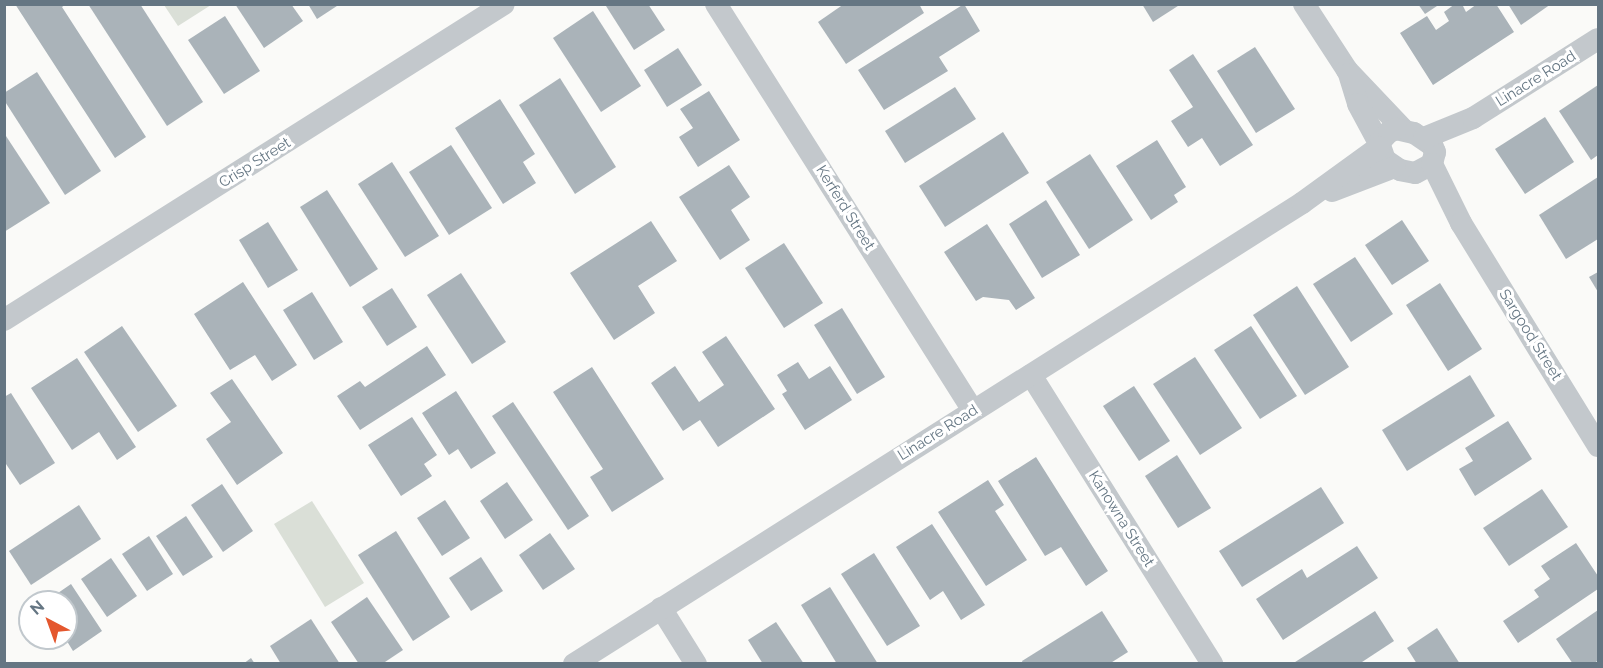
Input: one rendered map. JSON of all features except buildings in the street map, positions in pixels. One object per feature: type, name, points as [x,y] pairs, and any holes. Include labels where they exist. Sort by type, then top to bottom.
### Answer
[{"type":"street","name":"Crisp Street","points":[[4,321],[504,4]]},
{"type":"street","name":"Kerferd Street","points":[[716,4],[973,411]]},
{"type":"street","points":[[1304,4],[1347,70],[1403,129],[1420,159]]},
{"type":"street","name":"Linacre Road","points":[[1302,203],[1420,159],[1473,118],[1599,39]]},
{"type":"street","points":[[1347,70],[1358,104],[1379,145]]},
{"type":"street","name":"Linacre Road","points":[[574,663],[1302,203],[1379,145],[1389,132],[1403,129]]},
{"type":"street","name":"Sargood Street","points":[[1379,145],[1386,160],[1420,159],[1599,446]]},
{"type":"street","name":"Kanowna Street","points":[[1030,375],[1212,663]]},
{"type":"street","points":[[661,608],[696,663]]},
{"type":"shaded area","points":[[164,5],[211,5],[178,26]]},
{"type":"shaded area","points":[[312,501],[364,583],[325,607],[274,524]]}]
